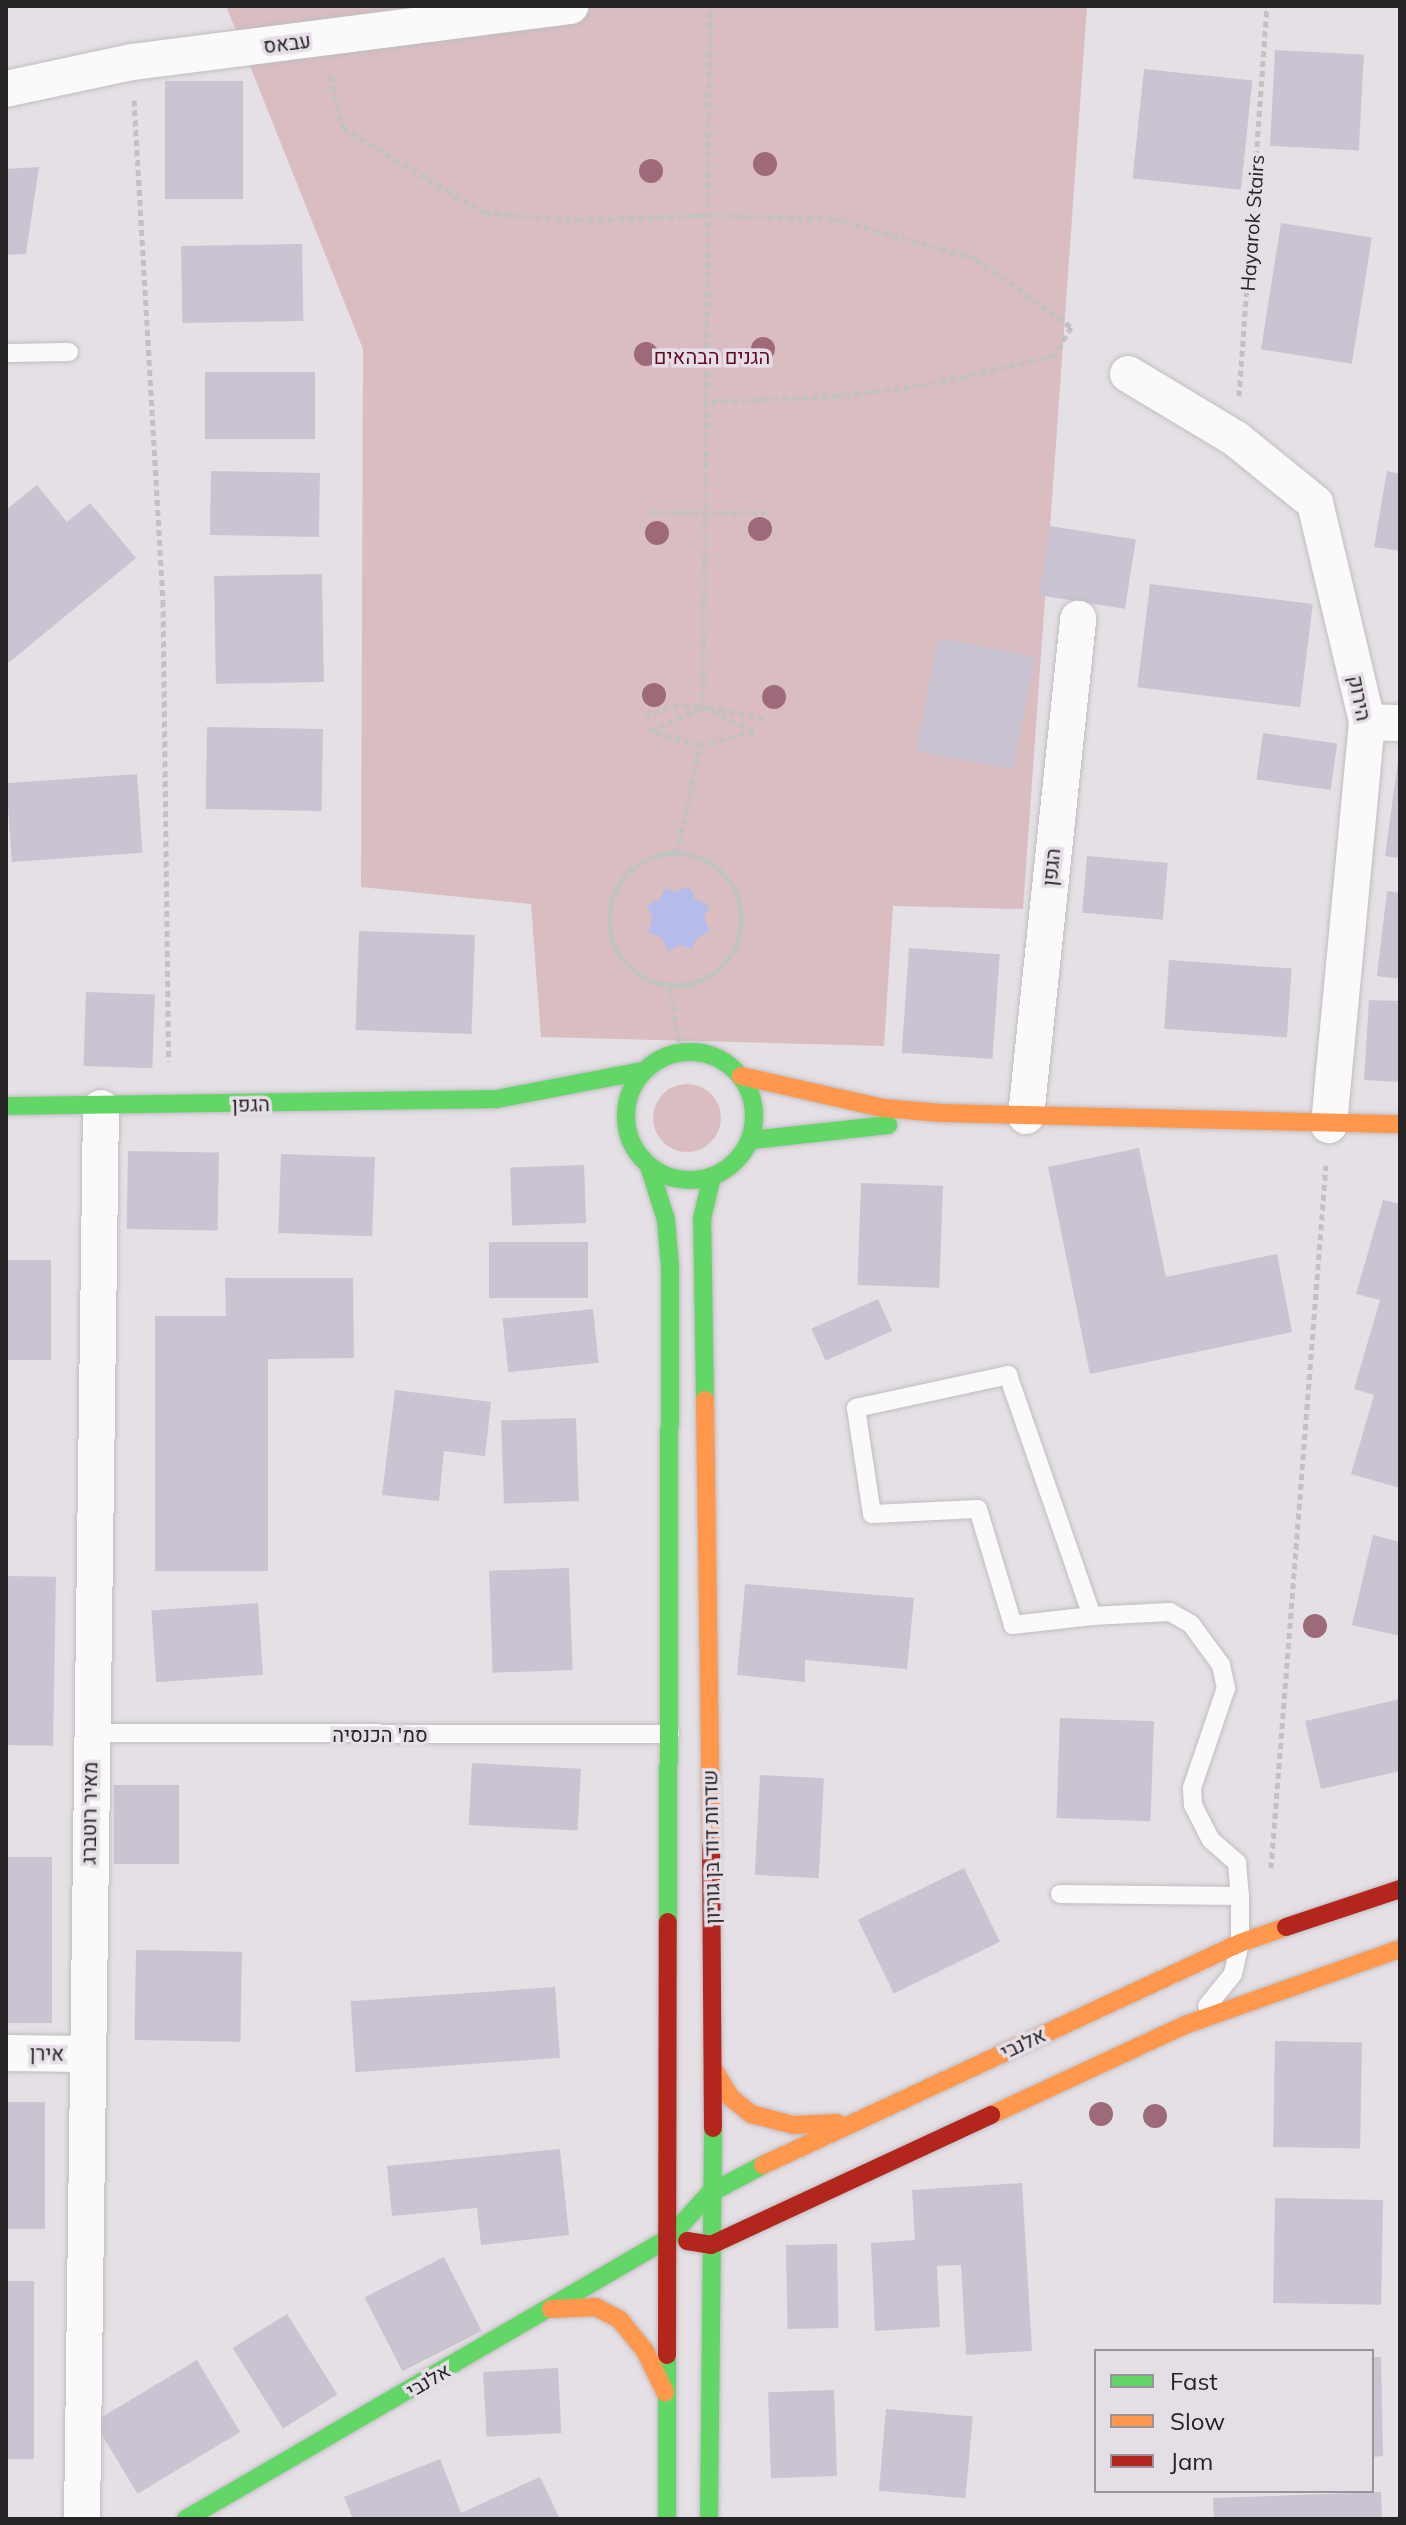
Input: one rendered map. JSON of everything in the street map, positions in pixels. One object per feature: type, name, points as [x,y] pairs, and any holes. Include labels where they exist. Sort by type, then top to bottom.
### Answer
[{"type":"street","name":"עבאס","points":[[6,89],[132,62],[570,6]]},
{"type":"street","name":"הירוק","points":[[1128,374],[1236,439],[1315,503],[1384,722],[1329,1125]]},
{"type":"street","name":"הגפן","points":[[1026,1116],[1078,619]]},
{"type":"street","points":[[681,1052],[724,1061],[741,1076],[756,1116],[752,1140],[728,1167],[712,1176],[682,1180],[649,1166],[618,1120],[630,1089],[642,1071],[681,1052]]},
{"type":"street","name":"הגפן","points":[[497,1099],[642,1071]]},
{"type":"street","points":[[741,1076],[883,1108],[1026,1116],[1329,1125],[1400,1124]]},
{"type":"street","name":"הגפן","points":[[6,1106],[101,1108],[497,1099],[556,1107]]},
{"type":"street","name":"מאיר רוטברג","points":[[82,2519],[90,1733],[101,1108]]},
{"type":"street","points":[[752,1140],[1026,1116]]},
{"type":"street","name":"שדרות דוד בן גוריון","points":[[649,1166],[666,1220],[670,1267],[667,2519]]},
{"type":"street","name":"שדרות דוד בן גוריון","points":[[709,2519],[710,2193],[714,2070],[702,1219],[712,1176]]},
{"type":"street","name":"אלנבי","points":[[186,2519],[669,2238],[710,2193],[855,2121],[1240,1943],[1400,1889]]},
{"type":"street","points":[[669,2238],[711,2245],[1185,2025],[1400,1949]]},
{"type":"street","name":"אירן","points":[[6,2053],[87,2054]]},
{"type":"street","points":[[714,2070],[730,2097],[768,2121],[805,2125],[855,2121]]},
{"type":"street","points":[[551,2309],[596,2307],[620,2320],[645,2351],[668,2397]]},
{"type":"lane","points":[[6,353],[69,352]]},
{"type":"lane","points":[[1092,1616],[1008,1375],[856,1408],[872,1514],[978,1509],[1013,1625],[1092,1616],[1170,1612],[1191,1624],[1221,1665],[1226,1688],[1192,1788],[1193,1805],[1211,1840],[1237,1863],[1240,1943],[1222,1990],[1185,2025]]},
{"type":"lane","name":"סמ' הכנסיה","points":[[90,1733],[670,1734]]},
{"type":"lane","points":[[1060,1894],[1240,1896]]},
{"type":"path","points":[[703,707],[707,27],[710,6]]},
{"type":"path","name":"Hayarok Stairs","points":[[1236,439],[1267,6]]},
{"type":"path","points":[[322,39],[343,128],[485,213],[578,220],[707,215],[835,219],[976,259],[1071,327],[1054,356],[920,386],[838,396],[706,402]]},
{"type":"path","points":[[132,62],[163,601],[169,1071]]},
{"type":"path","points":[[651,512],[773,513]]},
{"type":"path","points":[[645,716],[673,706],[736,709],[769,720]]},
{"type":"path","points":[[703,707],[754,731],[700,745],[650,731],[703,707]]},
{"type":"path","points":[[677,853],[700,745]]},
{"type":"path","points":[[677,853],[700,857],[729,879],[739,899],[742,929],[734,951],[716,972],[695,983],[669,986],[646,980],[626,964],[611,936],[610,904],[621,880],[638,864],[677,853]]},
{"type":"path","points":[[669,986],[681,1052]]},
{"type":"path","points":[[1266,1933],[1329,1125]]},
{"type":"green space","name":"הגנים הבהאים","points":[[226,6],[1087,6],[1023,909],[893,906],[884,1046],[541,1037],[531,904],[361,887],[363,349]]},
{"type":"green space","points":[[694,1084],[715,1099],[721,1118],[719,1131],[711,1142],[694,1152],[680,1152],[663,1142],[655,1131],[653,1111],[663,1094],[674,1086]]},
{"type":"water","points":[[689,886],[695,899],[709,905],[704,918],[710,931],[697,938],[692,949],[680,945],[668,951],[662,938],[648,932],[653,918],[647,905],[660,899],[665,888],[676,892]]},
{"type":"building","points":[[1275,50],[1364,55],[1359,151],[1270,146]]},
{"type":"building","points":[[1144,69],[1252,80],[1241,190],[1133,178]]},
{"type":"building","points":[[165,81],[243,81],[243,199],[165,199]]},
{"type":"building","points":[[39,167],[26,254],[6,255],[6,169]]},
{"type":"building","points":[[1281,223],[1372,237],[1352,364],[1261,349]]},
{"type":"building","points":[[302,244],[303,321],[182,323],[181,246]]},
{"type":"building","points":[[205,372],[315,372],[315,439],[205,439]]},
{"type":"building","points":[[211,471],[320,473],[319,537],[210,535]]},
{"type":"building","points":[[1387,471],[1400,474],[1400,551],[1374,547]]},
{"type":"building","points":[[37,485],[67,522],[90,503],[136,558],[6,665],[6,510]]},
{"type":"building","points":[[1050,526],[1136,540],[1125,609],[1039,595]]},
{"type":"building","points":[[322,574],[324,682],[216,684],[214,576]]},
{"type":"building","points":[[1150,584],[1313,604],[1300,707],[1137,687]]},
{"type":"building","points":[[938,638],[1035,657],[1013,770],[916,751]]},
{"type":"building","points":[[207,727],[323,729],[322,811],[206,809]]},
{"type":"building","points":[[1263,733],[1337,743],[1331,790],[1256,780]]},
{"type":"building","points":[[1400,761],[1400,858],[1385,856]]},
{"type":"building","points":[[137,774],[143,853],[12,862],[6,783]]},
{"type":"building","points":[[1087,856],[1168,863],[1163,920],[1082,913]]},
{"type":"building","points":[[1387,891],[1400,893],[1400,979],[1377,976]]},
{"type":"building","points":[[359,931],[475,935],[471,1034],[356,1030]]},
{"type":"building","points":[[909,948],[1000,954],[992,1059],[902,1053]]},
{"type":"building","points":[[1169,960],[1292,969],[1287,1037],[1164,1029]]},
{"type":"building","points":[[86,992],[155,994],[152,1068],[83,1066]]},
{"type":"building","points":[[1369,1000],[1400,1001],[1400,1082],[1364,1080]]},
{"type":"building","points":[[1139,1148],[1166,1277],[1277,1254],[1292,1332],[1090,1374],[1048,1167]]},
{"type":"building","points":[[128,1151],[219,1153],[218,1231],[127,1229]]},
{"type":"building","points":[[281,1154],[375,1157],[372,1236],[278,1233]]},
{"type":"building","points":[[584,1165],[586,1223],[512,1226],[510,1168]]},
{"type":"building","points":[[861,1183],[943,1186],[939,1288],[857,1285]]},
{"type":"building","points":[[1383,1200],[1400,1204],[1400,1488],[1351,1474],[1374,1395],[1354,1389],[1380,1300],[1356,1294]]},
{"type":"building","points":[[489,1242],[588,1242],[588,1298],[489,1298]]},
{"type":"building","points":[[6,1260],[51,1260],[51,1360],[6,1360]]},
{"type":"building","points":[[225,1278],[353,1278],[354,1358],[268,1359],[268,1571],[155,1571],[155,1316],[226,1316]]},
{"type":"building","points":[[878,1299],[892,1331],[826,1361],[811,1329]]},
{"type":"building","points":[[593,1309],[599,1363],[508,1372],[502,1319]]},
{"type":"building","points":[[395,1390],[491,1402],[485,1456],[444,1451],[439,1501],[382,1495]]},
{"type":"building","points":[[576,1418],[579,1501],[504,1504],[501,1421]]},
{"type":"building","points":[[1373,1535],[1400,1542],[1400,1636],[1352,1625]]},
{"type":"building","points":[[569,1568],[573,1670],[493,1673],[489,1571]]},
{"type":"building","points":[[6,1576],[56,1577],[53,1746],[6,1745]]},
{"type":"building","points":[[745,1584],[914,1598],[907,1669],[805,1660],[805,1682],[737,1675]]},
{"type":"building","points":[[258,1603],[263,1675],[156,1682],[151,1610]]},
{"type":"building","points":[[1400,1699],[1400,1771],[1321,1789],[1305,1721]]},
{"type":"building","points":[[1060,1718],[1154,1721],[1150,1821],[1057,1818]]},
{"type":"building","points":[[472,1763],[581,1769],[578,1831],[469,1825]]},
{"type":"building","points":[[760,1775],[824,1778],[819,1878],[755,1875]]},
{"type":"building","points":[[114,1785],[179,1785],[179,1864],[114,1864]]},
{"type":"building","points":[[6,1857],[52,1857],[52,2023],[6,2023]]},
{"type":"building","points":[[964,1868],[1000,1942],[894,1993],[858,1920]]},
{"type":"building","points":[[136,1950],[242,1952],[240,2042],[134,2040]]},
{"type":"building","points":[[555,1987],[560,2058],[355,2072],[350,2001]]},
{"type":"building","points":[[1275,2041],[1362,2043],[1360,2149],[1273,2147]]},
{"type":"building","points":[[6,2102],[45,2102],[45,2229],[6,2229]]},
{"type":"building","points":[[560,2149],[569,2235],[481,2245],[477,2208],[392,2216],[387,2166]]},
{"type":"building","points":[[1022,2183],[1032,2351],[966,2355],[961,2265],[937,2266],[940,2327],[875,2331],[871,2243],[915,2240],[912,2190]]},
{"type":"building","points":[[1275,2198],[1383,2200],[1381,2305],[1273,2303]]},
{"type":"building","points":[[837,2244],[838,2328],[787,2329],[786,2245]]},
{"type":"building","points":[[444,2257],[482,2331],[402,2371],[365,2297]]},
{"type":"building","points":[[6,2281],[34,2281],[34,2459],[6,2459]]},
{"type":"building","points":[[287,2314],[337,2395],[283,2428],[233,2348]]},
{"type":"building","points":[[1374,2357],[1381,2357],[1383,2456],[1374,2457]]},
{"type":"building","points":[[197,2360],[240,2432],[137,2494],[94,2422]]},
{"type":"building","points":[[558,2368],[561,2433],[487,2437],[483,2372]]},
{"type":"building","points":[[834,2390],[837,2476],[771,2478],[768,2392]]},
{"type":"building","points":[[886,2409],[973,2417],[966,2498],[879,2491]]},
{"type":"building","points":[[440,2459],[461,2513],[540,2477],[560,2519],[353,2519],[344,2497]]},
{"type":"building","points":[[1381,2492],[1382,2519],[1214,2519],[1213,2498]]},
{"type":"traffic: fast","points":[[690,1052],[715,1057],[735,1071],[749,1091],[754,1116],[749,1141],[735,1161],[715,1175],[690,1180],[665,1175],[645,1161],[631,1141],[626,1116],[631,1091],[645,1071],[665,1057],[690,1052]]},
{"type":"traffic: fast","points":[[6,1106],[497,1099],[642,1071]]},
{"type":"traffic: fast","points":[[752,1140],[888,1125]]},
{"type":"traffic: fast","points":[[649,1166],[666,1220],[670,1267],[668,1922]]},
{"type":"traffic: fast","points":[[705,1400],[702,1219],[712,1176]]},
{"type":"traffic: fast","points":[[709,2519],[713,2128]]},
{"type":"traffic: fast","points":[[186,2519],[669,2238],[710,2193],[763,2165]]},
{"type":"traffic: fast","points":[[667,2355],[667,2519]]},
{"type":"traffic: slow","points":[[741,1076],[883,1108],[941,1113],[1400,1124]]},
{"type":"traffic: slow","points":[[705,1400],[711,1846]]},
{"type":"traffic: slow","points":[[763,2165],[1240,1943],[1286,1927]]},
{"type":"traffic: slow","points":[[991,2115],[1185,2025],[1400,1949]]},
{"type":"traffic: slow","points":[[714,2070],[730,2097],[751,2114],[793,2125],[837,2123]]},
{"type":"traffic: slow","points":[[551,2309],[596,2307],[620,2320],[645,2351],[665,2392]]},
{"type":"traffic: jam","points":[[711,1846],[713,2128]]},
{"type":"traffic: jam","points":[[1286,1927],[1400,1889]]},
{"type":"traffic: jam","points":[[667,2355],[668,1922]]},
{"type":"traffic: jam","points":[[687,2241],[711,2245],[991,2115]]}]
